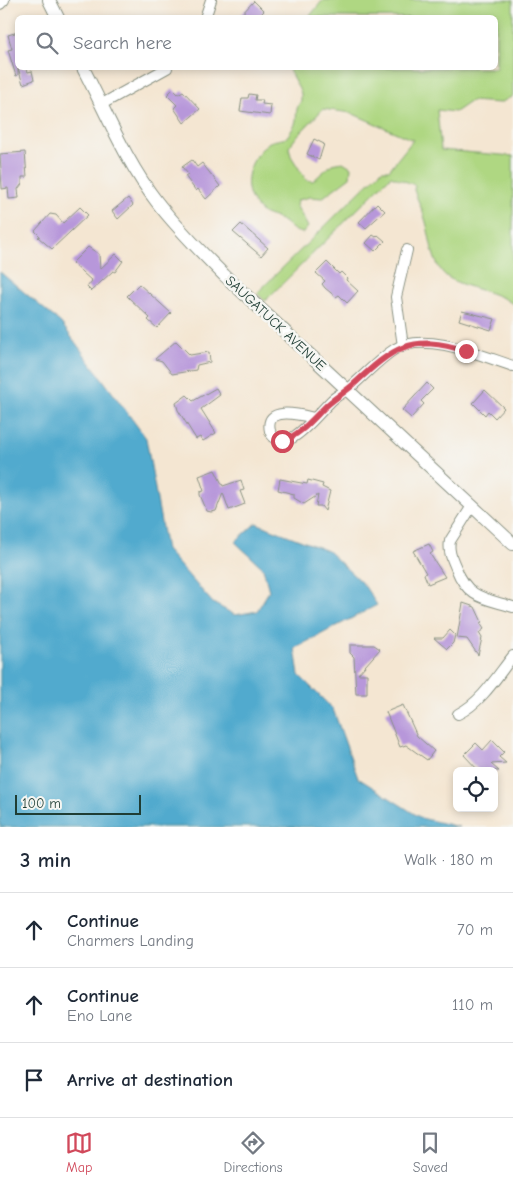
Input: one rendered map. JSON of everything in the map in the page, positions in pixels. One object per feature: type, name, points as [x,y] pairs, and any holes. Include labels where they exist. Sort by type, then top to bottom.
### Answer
[{"type":"main road","points":[[48,0],[56,15]]},
{"type":"main road","name":"SAUGATUCK AVENUE","points":[[84,70],[135,168],[156,201],[184,235],[224,275],[513,544]]},
{"type":"street","points":[[0,4],[4,0]]},
{"type":"street","points":[[206,15],[211,0]]},
{"type":"street","points":[[102,104],[163,70]]},
{"type":"street","points":[[403,346],[396,296],[407,250]]},
{"type":"street","points":[[314,418],[337,395],[347,389],[376,363],[403,346],[426,344],[448,346],[513,366]]},
{"type":"street","points":[[472,506],[450,541],[449,548],[458,574],[468,590],[483,599],[513,607]]},
{"type":"street","points":[[458,714],[468,709],[483,694],[513,656]]},
{"type":"green space","points":[[323,0],[513,0],[513,96],[500,103],[471,101],[455,112],[437,110],[441,150],[513,156],[513,304],[506,299],[457,282],[443,273],[433,253],[425,218],[414,190],[415,185],[391,176],[265,301],[257,293],[382,170],[389,170],[413,140],[351,113],[323,109],[289,147],[291,156],[306,180],[313,181],[332,164],[343,162],[351,167],[350,177],[322,198],[310,197],[298,200],[296,205],[308,227],[303,233],[294,230],[279,219],[263,213],[250,196],[248,178],[254,159],[260,151],[270,142],[286,138],[295,124],[297,110],[301,101],[301,93],[289,70],[498,70],[498,15],[311,15]]},
{"type":"water","points":[[0,272],[61,323],[146,438],[166,550],[213,603],[235,615],[257,611],[269,591],[263,568],[235,542],[256,523],[328,551],[364,585],[377,605],[295,648],[299,675],[333,709],[358,778],[421,818],[459,827],[0,827]]},
{"type":"building","points":[[254,1],[264,11],[260,15],[241,15]]},
{"type":"building","points":[[15,33],[15,70],[18,70],[18,75],[16,76],[8,50],[12,49],[8,35]]},
{"type":"building","points":[[19,70],[32,71],[34,80],[23,84]]},
{"type":"building","points":[[173,89],[178,94],[183,91],[200,109],[184,123],[174,108],[177,105],[167,95]]},
{"type":"building","points":[[249,94],[256,95],[255,100],[263,100],[262,104],[271,105],[270,115],[240,111],[242,98],[248,98]]},
{"type":"building","points":[[314,139],[324,144],[319,160],[307,154]]},
{"type":"building","points":[[25,152],[27,177],[22,177],[22,184],[18,189],[19,198],[9,199],[8,188],[2,189],[0,154]]},
{"type":"building","points":[[192,160],[197,167],[202,163],[220,186],[206,199],[198,189],[196,191],[185,176],[188,174],[182,167]]},
{"type":"building","points":[[128,198],[133,205],[118,219],[112,211]]},
{"type":"building","points":[[377,203],[385,211],[366,228],[359,222]]},
{"type":"building","points":[[80,207],[88,215],[52,249],[38,237],[40,236],[35,231],[50,214],[56,215],[63,223]]},
{"type":"building","points":[[241,224],[268,248],[261,256],[233,232]]},
{"type":"building","points":[[373,235],[376,237],[378,235],[385,241],[375,251],[366,243]]},
{"type":"building","points":[[88,247],[99,254],[100,269],[116,254],[123,261],[115,272],[113,271],[91,291],[87,287],[92,281],[72,263]]},
{"type":"building","points":[[327,262],[339,274],[341,272],[347,278],[346,280],[358,291],[347,303],[339,295],[336,297],[325,288],[322,284],[325,281],[316,273]]},
{"type":"building","points":[[139,284],[171,313],[157,328],[148,320],[150,318],[127,296]]},
{"type":"building","points":[[462,311],[495,319],[491,330],[459,320]]},
{"type":"building","points":[[176,341],[190,355],[209,352],[210,362],[197,365],[196,370],[172,374],[162,361],[155,359]]},
{"type":"building","points":[[427,383],[433,389],[421,401],[424,404],[411,418],[402,410]]},
{"type":"building","points":[[216,388],[220,395],[201,409],[216,433],[203,441],[200,437],[196,439],[178,410],[176,403],[187,395],[193,401]]},
{"type":"building","points":[[485,390],[504,408],[495,418],[488,411],[485,415],[473,403]]},
{"type":"building","points":[[215,470],[223,486],[241,480],[244,490],[240,491],[245,504],[229,510],[223,493],[216,511],[207,511],[200,495],[200,492],[204,491],[199,476]]},
{"type":"building","points":[[280,479],[307,484],[308,480],[323,484],[322,487],[330,491],[325,511],[321,506],[316,506],[318,495],[304,504],[294,498],[294,494],[278,490]]},
{"type":"building","points":[[429,544],[433,552],[430,554],[445,577],[428,584],[424,574],[426,573],[413,551]]},
{"type":"building","points":[[463,603],[475,607],[482,622],[480,623],[484,629],[479,633],[482,638],[478,655],[467,639],[457,638]]},
{"type":"building","points":[[450,630],[455,635],[453,643],[447,649],[434,638],[443,638]]},
{"type":"building","points":[[350,645],[374,645],[380,649],[358,674],[367,674],[367,694],[356,694],[354,657],[350,653]]},
{"type":"building","points":[[403,705],[417,736],[434,751],[427,760],[406,745],[400,747],[386,712]]},
{"type":"building","points":[[492,740],[504,752],[499,757],[506,763],[491,764],[494,767],[475,767],[464,755],[476,743],[483,750]]},
{"type":"route","points":[[282,441],[293,437],[337,395],[352,386],[376,363],[397,348],[420,344],[439,344],[466,351]]}]
